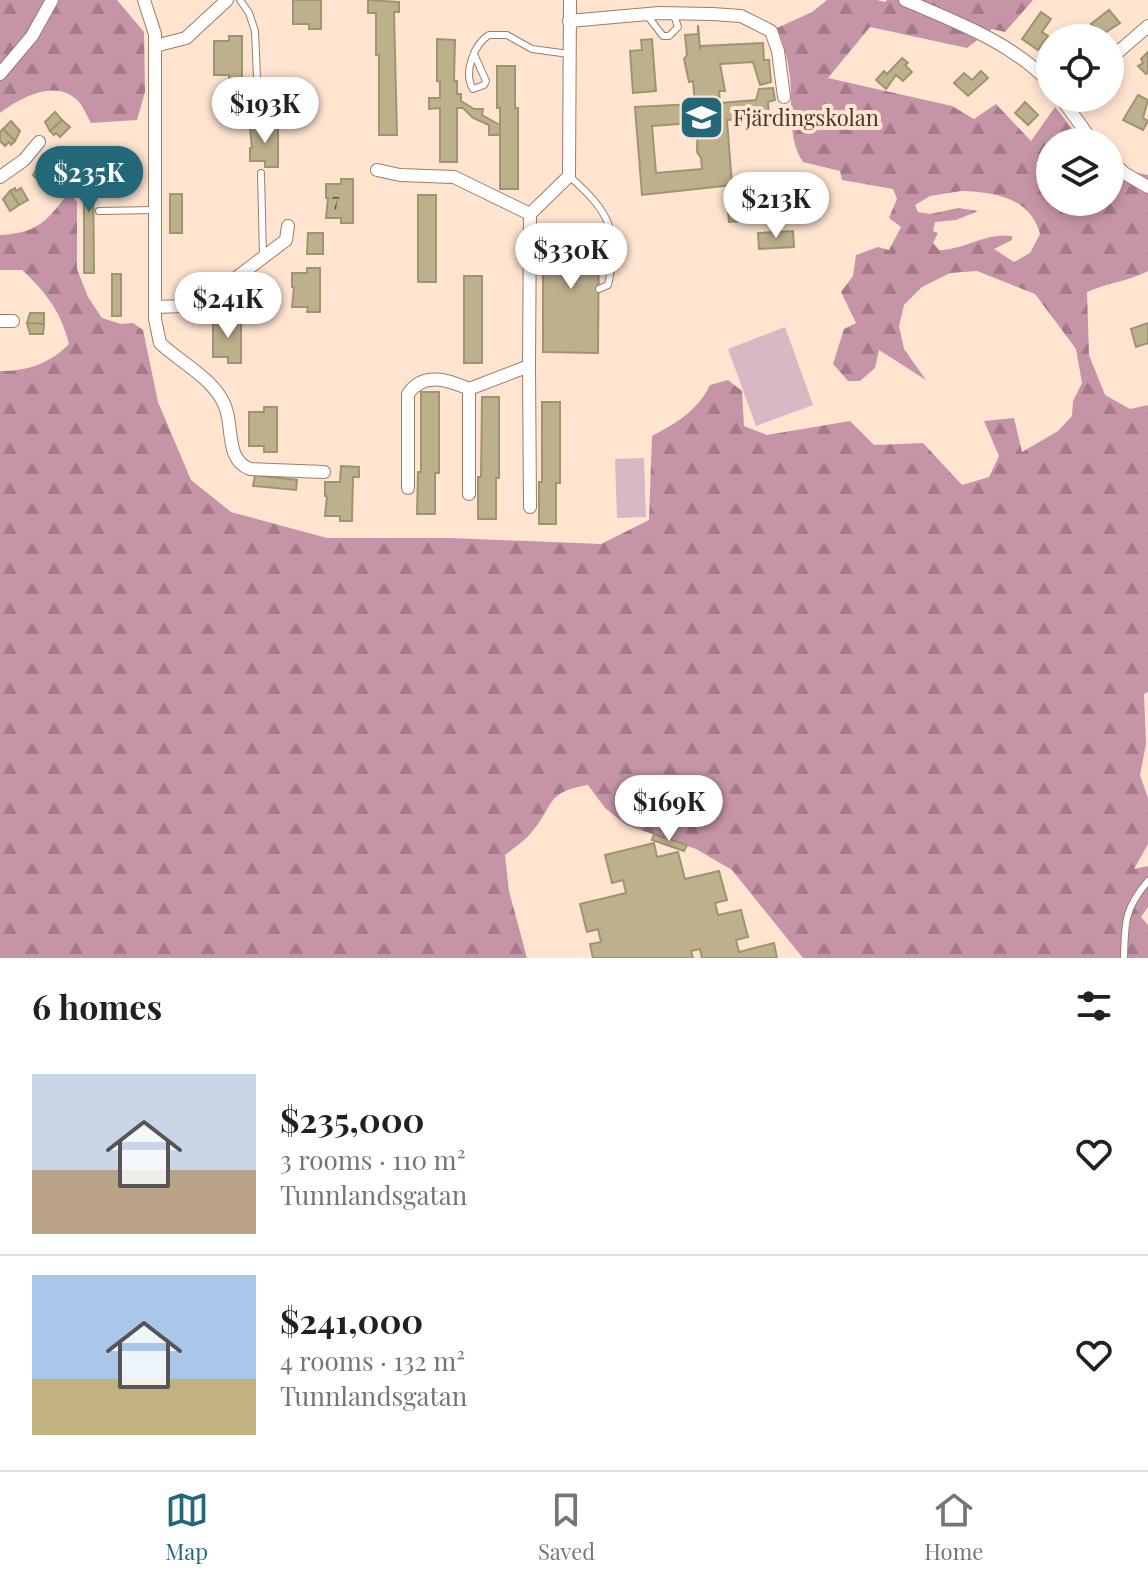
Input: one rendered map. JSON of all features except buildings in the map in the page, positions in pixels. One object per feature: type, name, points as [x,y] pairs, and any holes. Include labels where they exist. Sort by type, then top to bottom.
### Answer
[{"type":"street","points":[[0,74],[32,36],[52,0]]},
{"type":"street","points":[[144,0],[152,20],[155,46],[155,307],[160,343],[205,379],[226,407],[234,454],[243,466],[250,469],[324,472]]},
{"type":"street","points":[[155,46],[186,38],[227,0]]},
{"type":"street","points":[[530,507],[530,214],[569,176],[570,0]]},
{"type":"street","points":[[905,0],[982,33],[1015,53],[1036,71]]},
{"type":"street","points":[[569,21],[673,13],[741,16],[771,31],[778,51],[784,97]]},
{"type":"street","points":[[1124,47],[1148,26]]},
{"type":"street","points":[[0,177],[24,160],[39,142]]},
{"type":"street","points":[[377,170],[400,175],[454,177],[530,214]]},
{"type":"street","points":[[1124,173],[1148,187]]},
{"type":"street","points":[[155,307],[184,306],[207,300],[286,240],[288,226]]},
{"type":"street","points":[[408,488],[408,394],[414,386],[445,379],[469,389],[529,366]]},
{"type":"street","points":[[469,389],[469,494]]},
{"type":"lane","points":[[240,0],[249,13],[255,31],[257,78],[262,91],[286,120]]},
{"type":"lane","points":[[646,14],[663,36],[669,36],[678,27],[673,13]]},
{"type":"lane","points":[[474,54],[486,81],[473,89],[469,77],[474,54],[482,39],[498,33],[532,49],[569,54]]},
{"type":"lane","points":[[261,173],[263,257]]},
{"type":"lane","points":[[569,176],[591,195],[611,224],[613,262],[608,285],[599,289]]},
{"type":"lane","points":[[99,211],[156,210]]},
{"type":"lane","points":[[1124,958],[1125,918],[1133,899],[1148,881]]},
{"type":"green space","points":[[0,0],[117,0],[144,32],[145,92],[137,120],[91,123],[78,101],[59,91],[38,93],[0,113]]},
{"type":"green space","points":[[827,0],[1033,0],[1005,32],[992,29],[967,48],[870,27],[828,78],[952,106],[974,119],[996,104],[1031,141],[1036,134],[1036,216],[1124,216],[1124,170],[1148,175],[1148,271],[1087,292],[1089,355],[1105,395],[1130,409],[1148,405],[1148,692],[1144,694],[1146,744],[1140,775],[1148,798],[1148,844],[1134,869],[1148,866],[1148,907],[1141,917],[1148,925],[1148,958],[803,958],[732,870],[696,849],[626,825],[605,808],[588,785],[557,796],[531,833],[505,855],[509,891],[527,958],[0,958],[0,371],[38,365],[69,344],[57,312],[38,286],[22,270],[0,270],[0,235],[24,232],[40,224],[69,192],[77,202],[77,269],[88,297],[102,318],[121,324],[133,323],[143,330],[158,402],[191,480],[231,512],[327,538],[449,538],[601,544],[649,520],[652,436],[686,415],[710,385],[728,380],[742,391],[744,426],[767,435],[850,421],[874,445],[923,443],[962,485],[989,477],[999,456],[984,421],[1014,418],[1022,452],[1058,431],[1072,416],[1073,401],[1082,383],[1076,349],[1035,294],[977,271],[950,273],[922,287],[904,305],[899,326],[904,349],[926,380],[879,350],[875,368],[860,381],[848,381],[833,364],[844,329],[856,323],[841,292],[853,276],[856,255],[878,247],[889,250],[901,227],[889,218],[897,199],[893,189],[842,180],[840,171],[803,162],[795,143],[788,64],[777,28],[812,12]],"holes":[[[961,191],[998,195],[1019,204],[1028,212],[1040,234],[1030,253],[1014,262],[994,249],[1012,240],[1012,236],[1002,235],[939,250],[933,243],[938,233],[933,231],[935,222],[956,220],[978,211],[958,208],[930,214],[918,212],[915,205],[930,196]]]},
{"type":"green space","points":[[1051,112],[1059,112],[1072,128],[1040,128]]},
{"type":"shaded area","points":[[785,327],[813,405],[756,426],[728,349]]},
{"type":"shaded area","points":[[644,458],[646,517],[617,518],[615,459]]},
{"type":"place","name":"Fjärdingskolan","points":[[702,118]]}]
